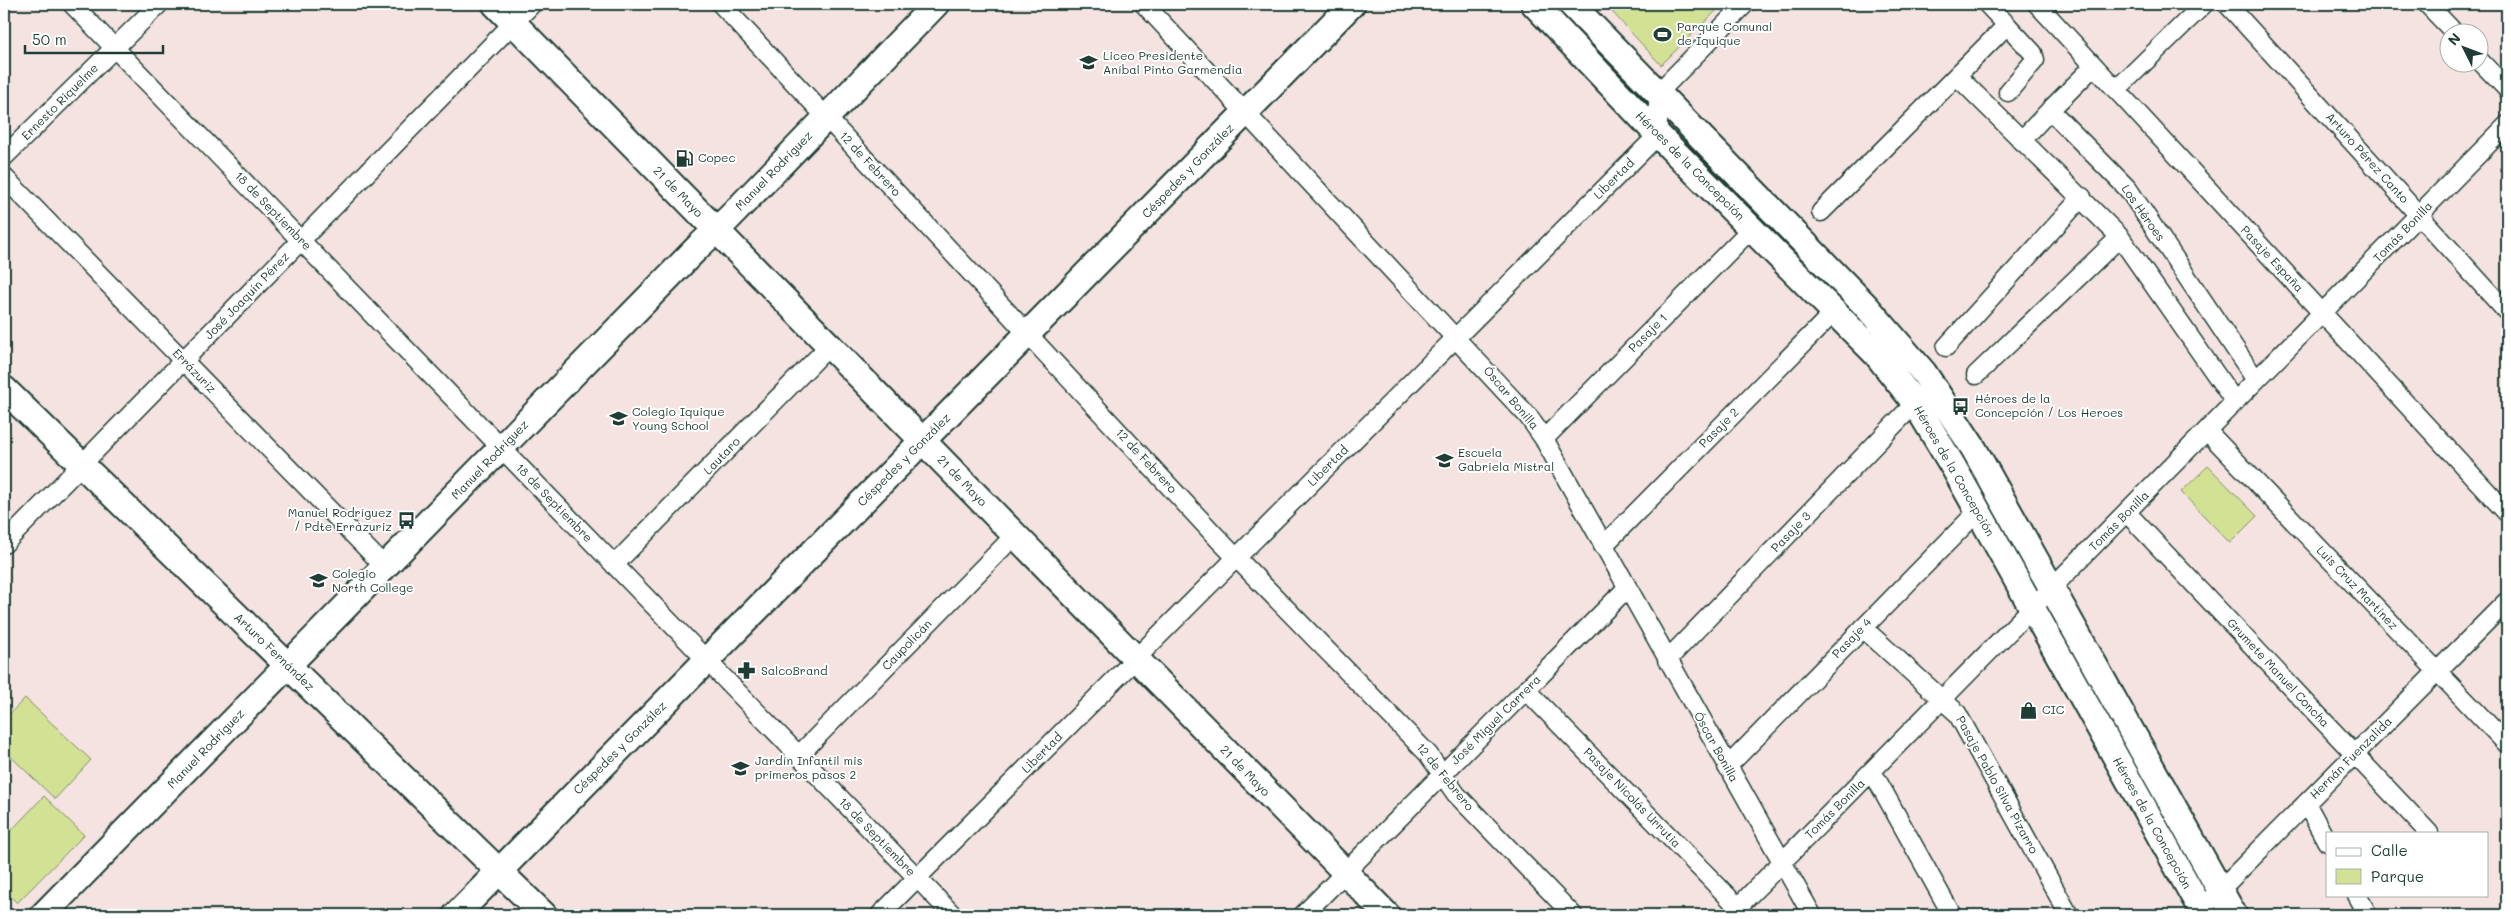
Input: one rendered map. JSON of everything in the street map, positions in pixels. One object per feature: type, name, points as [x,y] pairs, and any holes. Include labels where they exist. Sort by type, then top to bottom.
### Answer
[{"type":"street","name":"18 de Septiembre","points":[[72,4],[953,915]]},
{"type":"street","name":"Ernesto Riquelme","points":[[4,157],[159,4]]},
{"type":"street","name":"21 de Mayo","points":[[495,4],[1387,915]]},
{"type":"street","name":"José Joaquín Pérez","points":[[4,544],[532,4]]},
{"type":"street","name":"12 de Febrero","points":[[721,4],[1237,559],[1428,754],[1456,794],[1573,915]]},
{"type":"street","name":"Manuel Rodríguez","points":[[43,915],[715,230],[728,219],[936,4]]},
{"type":"street","name":"Óscar Bonilla","points":[[1144,4],[1511,395],[1544,439],[1626,588],[1812,915]]},
{"type":"street","name":"Céspedes y González","points":[[456,915],[1352,4]]},
{"type":"street","name":"Héroes de la Concepción","points":[[1534,4],[1658,135],[1836,311],[1877,356],[1914,403],[2033,609],[2200,913]]},
{"type":"street","name":"Héroes de la Concepción","points":[[1571,4],[1866,306],[1918,366],[1962,430],[2234,915]]},
{"type":"street","points":[[1658,135],[1658,93],[1745,4]]},
{"type":"street","points":[[1986,4],[2033,53],[2035,60],[2008,92]]},
{"type":"street","name":"Pasaje España","points":[[2036,4],[2507,513]]},
{"type":"street","points":[[2116,90],[2204,4]]},
{"type":"street","name":"Arturo Pérez Canto","points":[[2227,4],[2507,312]]},
{"type":"street","points":[[2427,4],[2444,22]]},
{"type":"street","points":[[1821,212],[2007,25]]},
{"type":"street","points":[[2020,141],[2094,66]]},
{"type":"street","points":[[2488,69],[2507,89]]},
{"type":"street","points":[[1957,76],[2020,141],[2082,197],[2120,238],[2235,402]]},
{"type":"street","name":"Los Héroes","points":[[2050,110],[2128,188],[2256,380]]},
{"type":"street","name":"Tomás Bonilla","points":[[1734,911],[2507,125]]},
{"type":"street","name":"Libertad","points":[[880,915],[1658,135]]},
{"type":"street","name":"Errázuriz","points":[[4,177],[385,566]]},
{"type":"street","points":[[1946,346],[2082,197]]},
{"type":"street","name":"Pasaje 1","points":[[1544,439],[1752,228]]},
{"type":"street","points":[[1976,375],[2120,238]]},
{"type":"street","name":"Pasaje 2","points":[[1603,546],[1836,311]]},
{"type":"street","name":"Lautaro","points":[[614,565],[829,346]]},
{"type":"street","name":"Arturo Fernández","points":[[4,389],[544,915]]},
{"type":"street","name":"Pasaje 3","points":[[1667,660],[1914,403]]},
{"type":"street","name":"Luis Cruz Martínez","points":[[2207,431],[2507,744]]},
{"type":"street","name":"Pasaje 4","points":[[1727,767],[1978,511]]},
{"type":"street","name":"Grumete Manuel Concha","points":[[2127,513],[2428,832]]},
{"type":"street","name":"Caupolicán","points":[[799,755],[1014,536]]},
{"type":"street","name":"José Miguel Carrera","points":[[1303,915],[1626,588]]},
{"type":"street","name":"Hernán Fuenzalida","points":[[2200,913],[2220,890],[2507,601]]},
{"type":"street","name":"Pasaje Pablo Silva Pizarro","points":[[1862,628],[1943,699],[1960,718],[2070,915]]},
{"type":"street","name":"Pasaje Nicolás Urrutia","points":[[1526,690],[1734,911]]},
{"type":"street","points":[[1872,771],[1952,915]]},
{"type":"street","points":[[2306,803],[2326,840]]},
{"type":"street","points":[[2358,896],[2368,915]]},
{"type":"green space","name":"Parque Comunal de Iquique","points":[[1605,4],[1723,4],[1661,65]]},
{"type":"green space","points":[[2208,466],[2257,516],[2230,543],[2181,492]]},
{"type":"green space","points":[[25,698],[91,760],[55,799],[4,750],[4,720]]},
{"type":"green space","points":[[44,796],[84,835],[17,903],[4,890],[4,838]]},
{"type":"place","name":"Parque Comunal de Iquique","points":[[1663,34]]},
{"type":"place","name":"Liceo Presidente Aníbal Pinto Garmendia","points":[[1089,63]]},
{"type":"place","name":"Copec","points":[[684,158]]},
{"type":"place","name":"Héroes de la Concepción / Los Heroes","points":[[1961,406]]},
{"type":"place","name":"Colegio Iquique Young School","points":[[618,419]]},
{"type":"place","name":"Escuela Gabriela Mistral","points":[[1444,460]]},
{"type":"place","name":"Manuel Rodríguez / Pdte Errázuriz","points":[[406,520]]},
{"type":"place","name":"Colegio North College","points":[[318,581]]},
{"type":"place","name":"SalcoBrand","points":[[747,671]]},
{"type":"place","name":"CIC","points":[[2028,710]]},
{"type":"place","name":"Jardín Infantil mis primeros pasos 2","points":[[741,768]]}]
